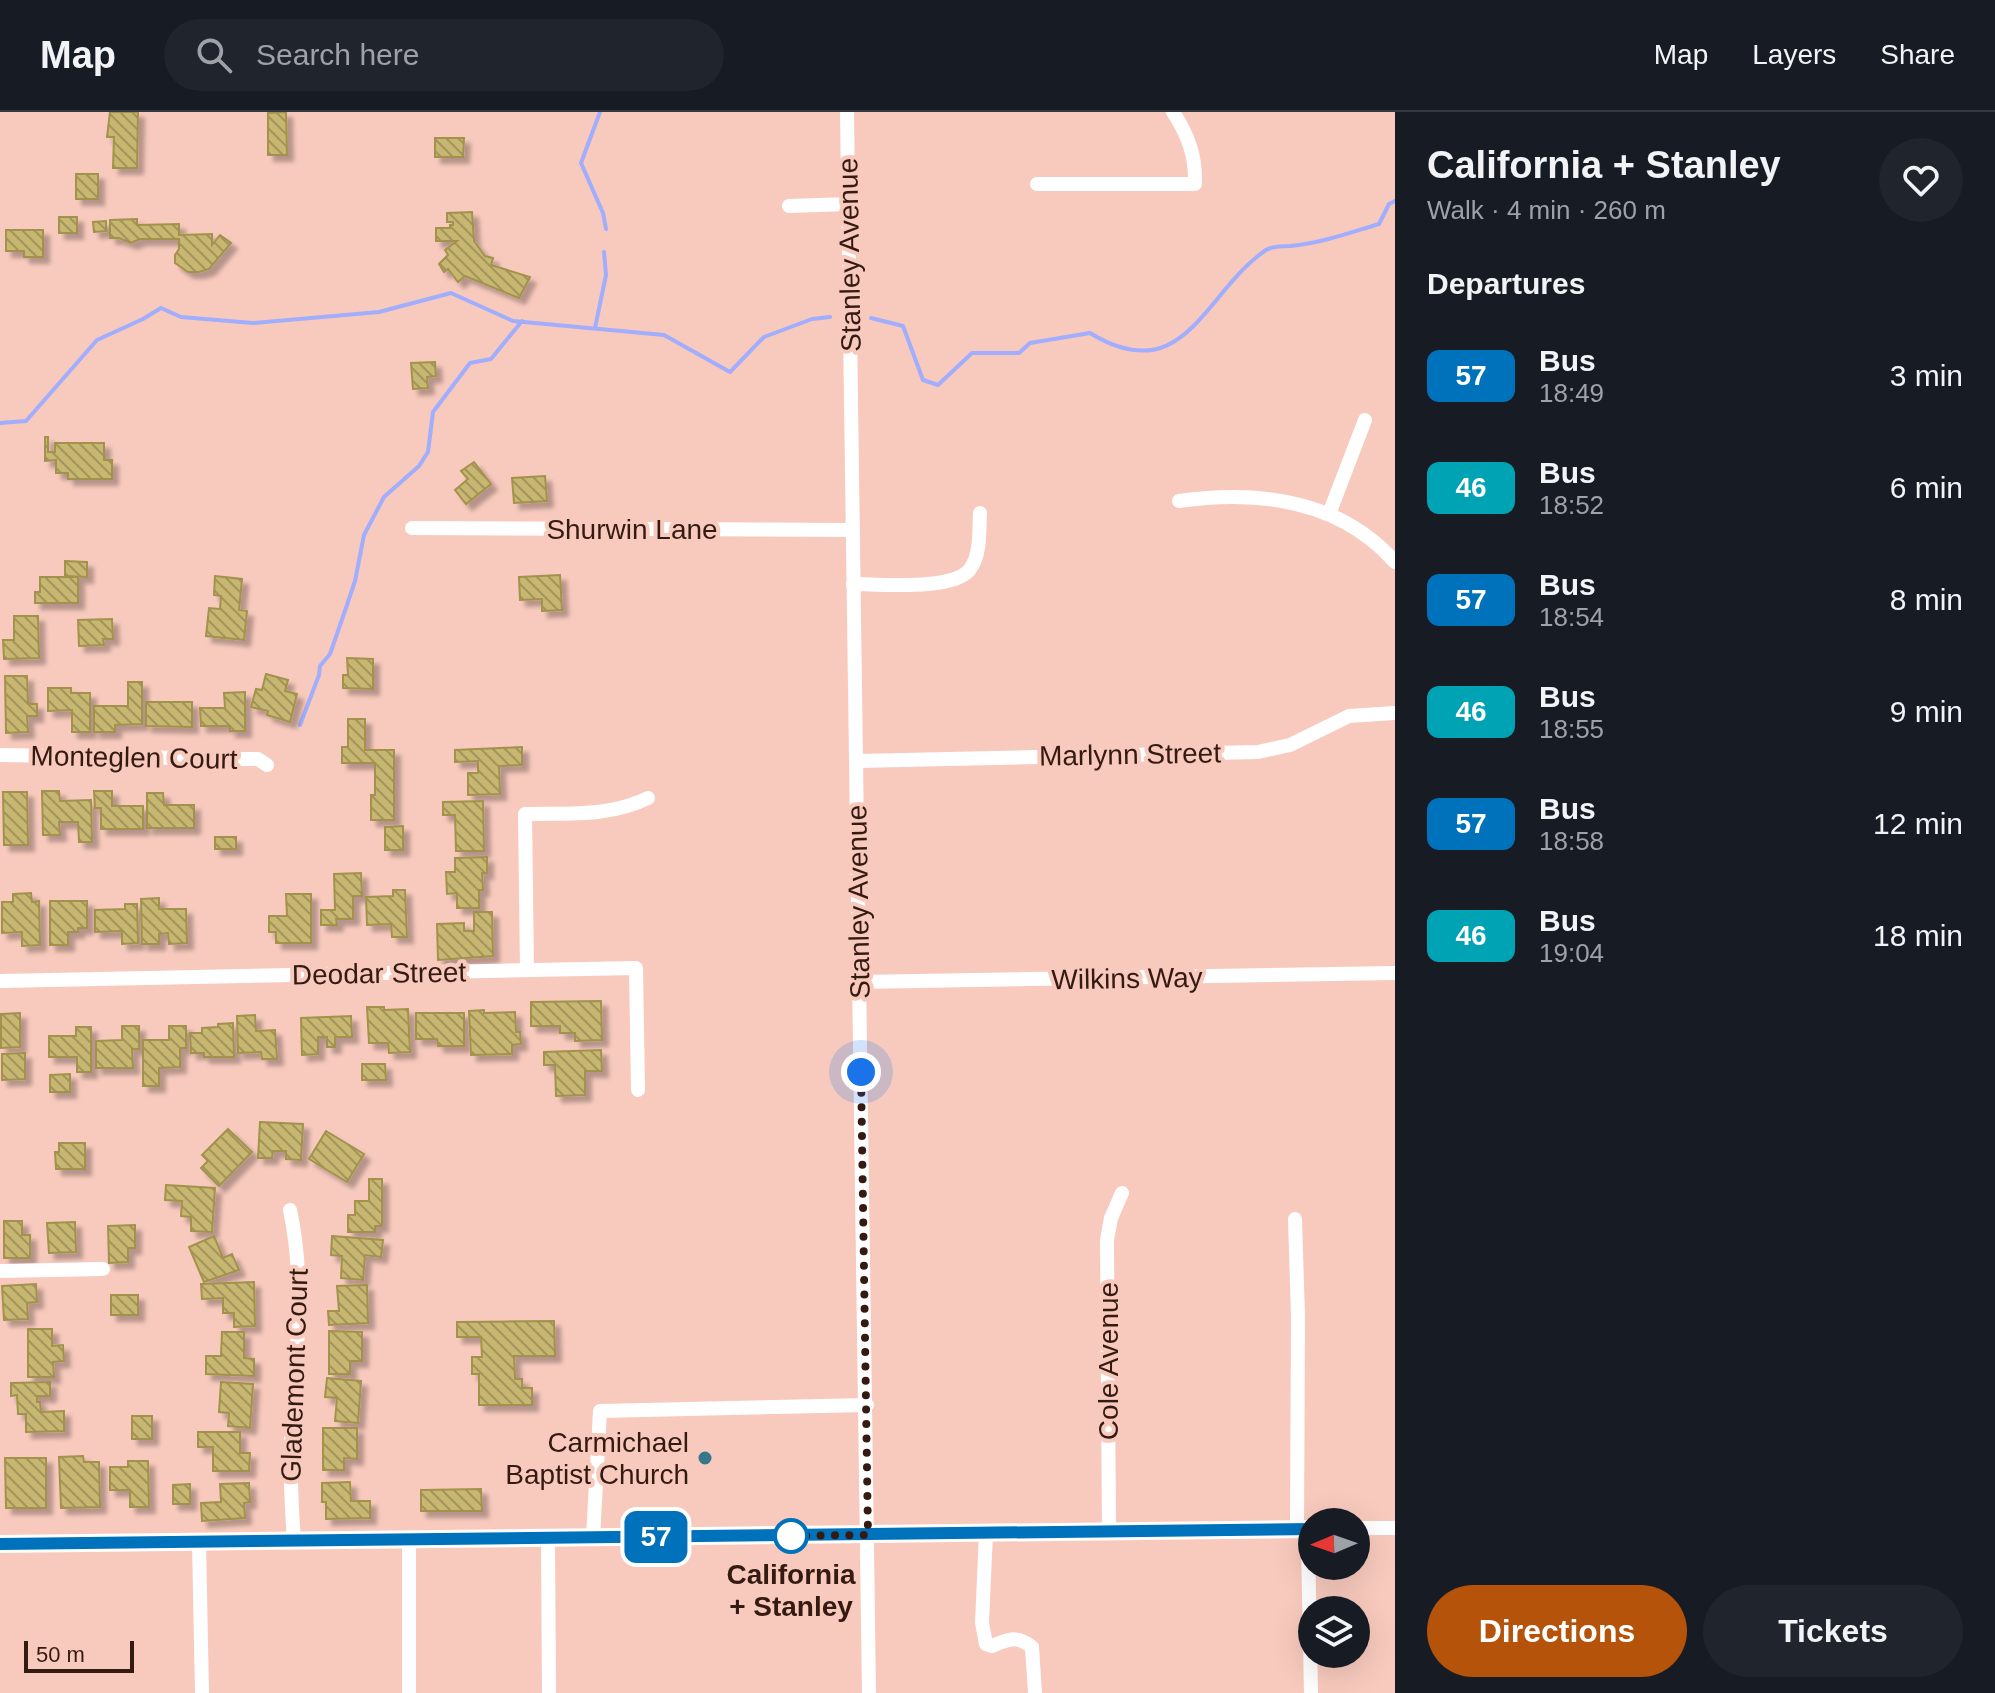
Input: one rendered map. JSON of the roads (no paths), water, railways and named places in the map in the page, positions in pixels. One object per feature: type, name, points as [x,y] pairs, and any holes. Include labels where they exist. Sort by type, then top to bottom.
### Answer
[{"type":"street","name":"Stanley Avenue","points":[[847,112],[869,1693]]},
{"type":"street","points":[[1037,184],[1195,184],[1193,151],[1173,112]]},
{"type":"street","points":[[789,206],[849,204]]},
{"type":"street","points":[[1329,514],[1365,420]]},
{"type":"street","points":[[1179,501],[1211,497],[1263,497],[1288,501],[1329,514],[1372,538],[1395,562]]},
{"type":"street","points":[[853,584],[940,583],[962,578],[972,567],[979,542],[980,513]]},
{"type":"street","name":"Shurwin Lane","points":[[412,528],[852,530]]},
{"type":"street","name":"Marlynn Street","points":[[857,761],[1258,752],[1290,745],[1349,716],[1395,713]]},
{"type":"street","name":"Monteglen Court","points":[[0,755],[258,759],[267,765]]},
{"type":"street","points":[[527,970],[525,814],[598,812],[620,809],[648,798]]},
{"type":"street","name":"Deodar Street","points":[[0,981],[636,968],[638,1090]]},
{"type":"street","name":"Wilkins Way","points":[[859,982],[1395,973]]},
{"type":"street","name":"Cole Avenue","points":[[1109,1532],[1107,1240],[1111,1218],[1122,1193]]},
{"type":"street","name":"Glademont Court","points":[[290,1210],[300,1292],[290,1479],[294,1541]]},
{"type":"street","points":[[1295,1219],[1305,1508]]},
{"type":"street","points":[[0,1271],[103,1269]]},
{"type":"street","points":[[593,1538],[600,1411],[867,1405]]},
{"type":"street","points":[[1370,1528],[1395,1528]]},
{"type":"street","points":[[0,1544],[1298,1529]]},
{"type":"street","points":[[986,1533],[982,1623],[986,1644],[992,1646],[1010,1638],[1025,1641],[1032,1647],[1035,1693]]},
{"type":"street","points":[[548,1538],[549,1693]]},
{"type":"street","points":[[409,1540],[409,1693]]},
{"type":"street","points":[[199,1542],[202,1693]]},
{"type":"street","points":[[1309,1580],[1311,1693]]},
{"type":"waterway","points":[[600,112],[581,163],[603,213],[606,229]]},
{"type":"waterway","points":[[871,318],[903,326],[923,380],[938,385],[972,353],[1019,353],[1030,343],[1090,333],[1122,348],[1149,350],[1171,343],[1190,329],[1245,268],[1266,250],[1324,240],[1379,224],[1389,204],[1395,201]]},
{"type":"waterway","points":[[595,328],[606,275],[604,252]]},
{"type":"waterway","points":[[0,423],[26,421],[97,340],[161,308],[181,317],[253,323],[379,312],[451,293],[513,321],[664,335],[730,372],[764,337],[812,319],[830,317]]},
{"type":"waterway","points":[[300,725],[320,666],[330,654],[347,605],[364,535],[384,497],[419,466],[428,452],[433,412],[470,363],[491,359],[522,321]]},
{"type":"place","name":"Carmichael Baptist Church","points":[[705,1458]]},
{"type":"place","name":"California + Stanley","points":[[791,1536]]}]
